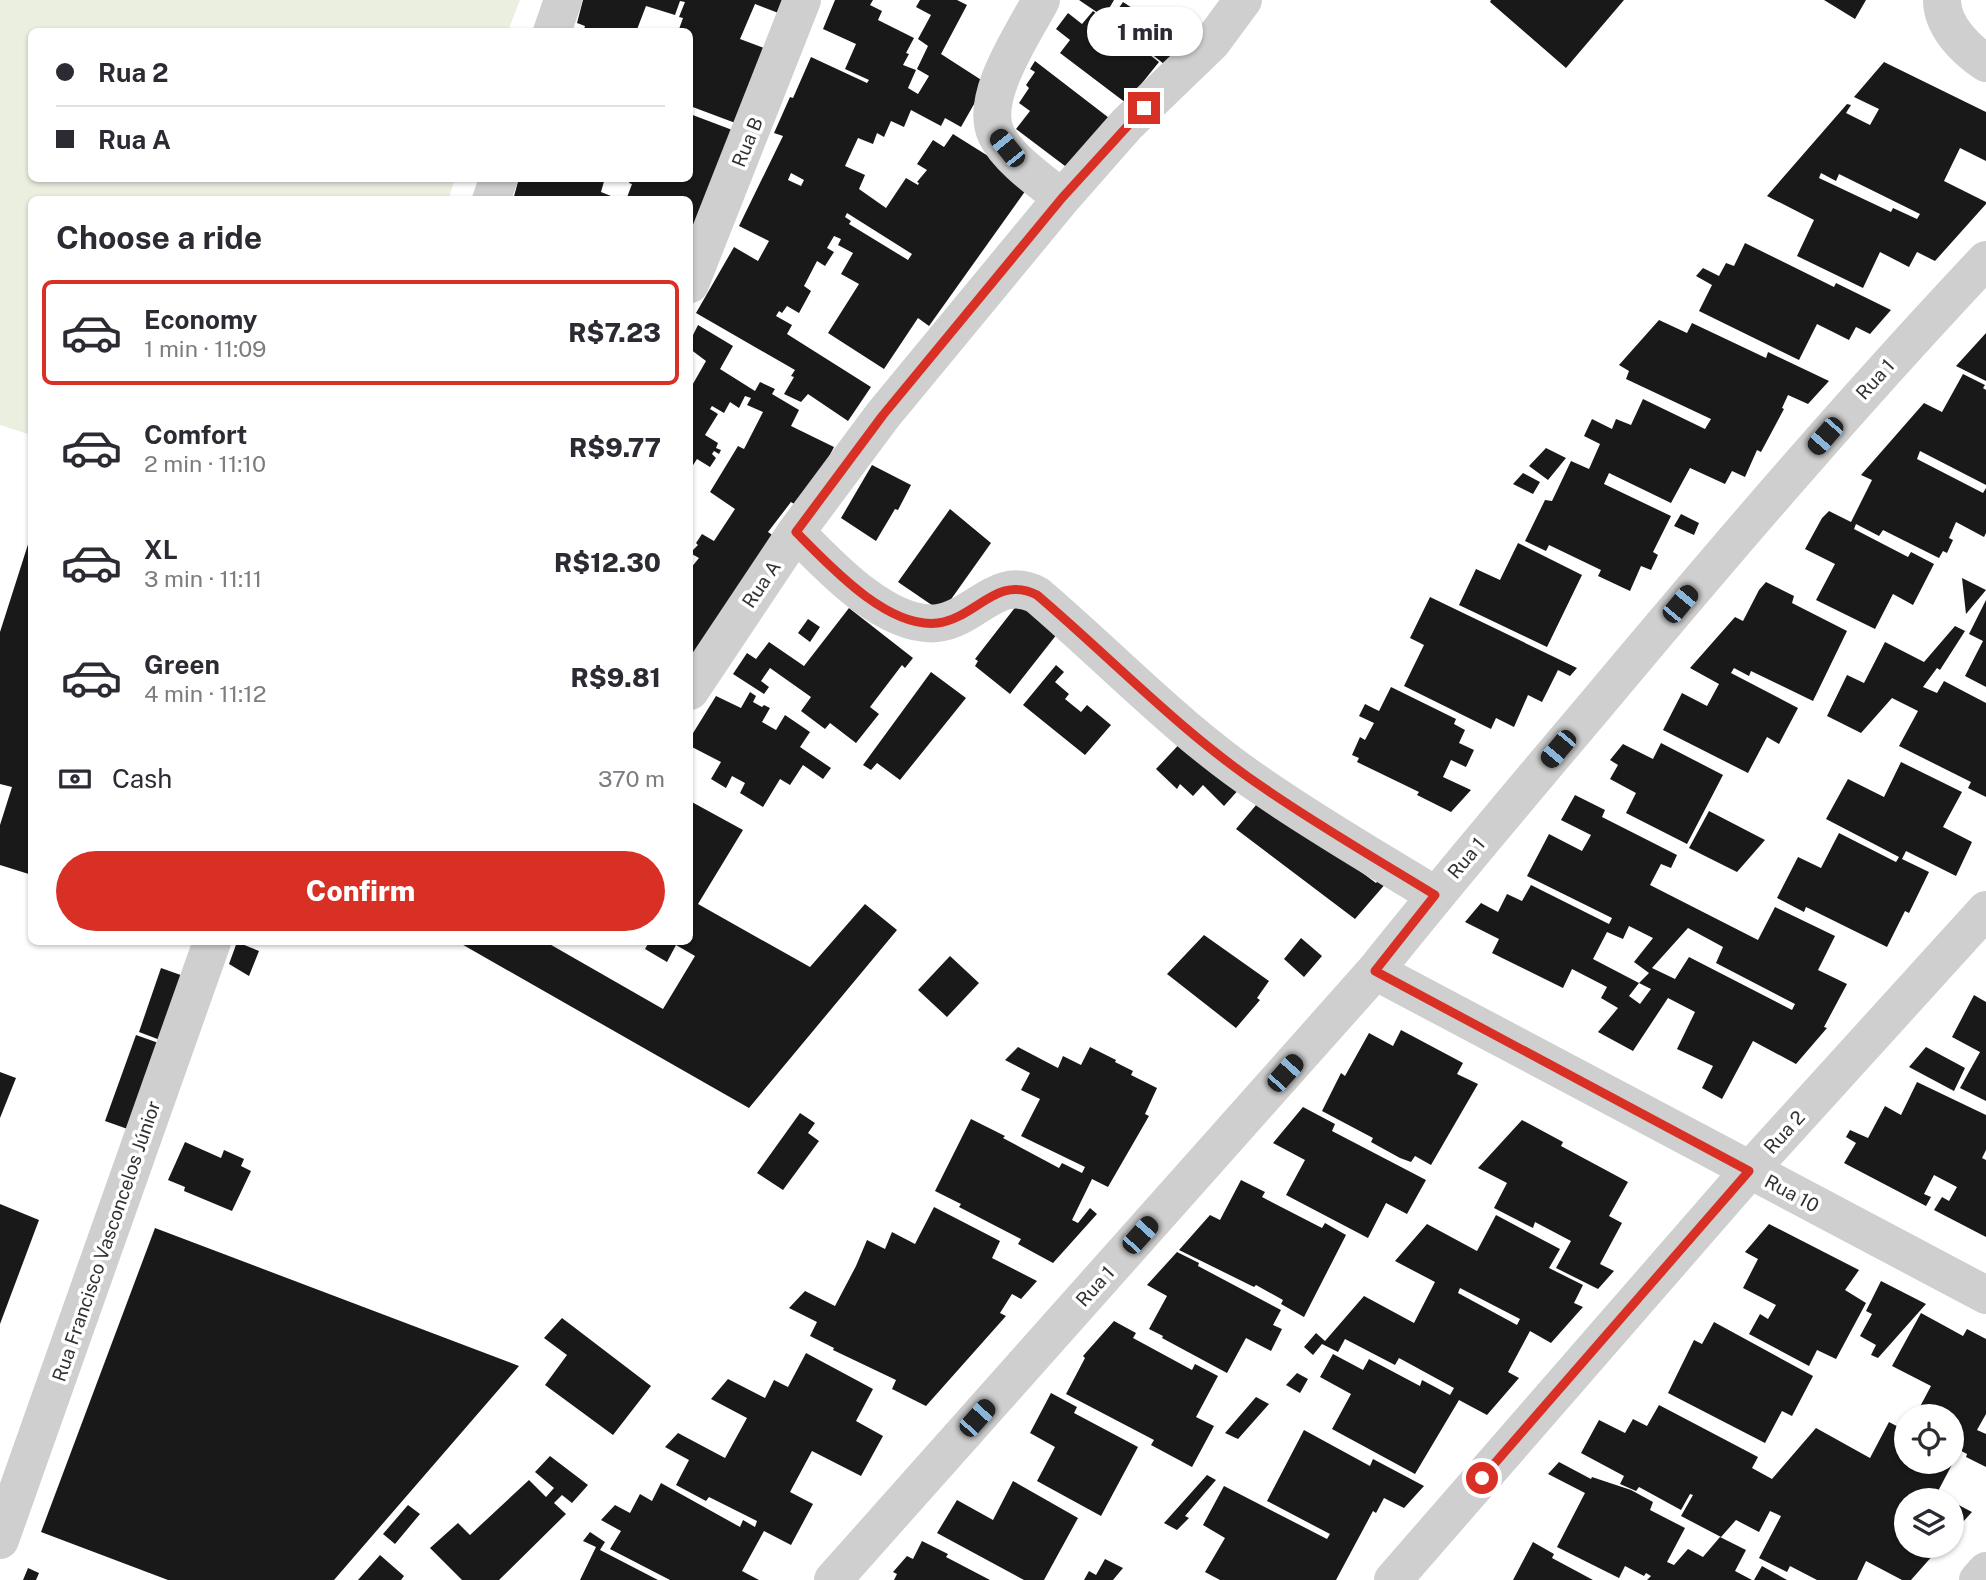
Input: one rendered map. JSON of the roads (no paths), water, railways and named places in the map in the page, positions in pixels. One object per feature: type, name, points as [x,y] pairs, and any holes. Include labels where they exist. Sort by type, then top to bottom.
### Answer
[{"type":"street","points":[[553,28],[563,0]]},
{"type":"street","name":"Rua B","points":[[693,276],[802,0]]},
{"type":"street","points":[[1041,0],[1004,71],[993,100],[992,119],[997,136],[1017,161],[1062,198]]},
{"type":"street","name":"Rua A","points":[[693,686],[796,532],[883,415],[1062,198],[1127,124],[1212,42],[1242,0]]},
{"type":"street","points":[[1942,0],[1942,14],[1976,56]]},
{"type":"street","name":"Rua 1","points":[[833,1580],[1375,971],[1435,895],[1698,583],[1880,373],[1986,260]]},
{"type":"street","points":[[796,532],[825,562],[878,605],[894,614],[917,621],[936,623],[953,619],[1005,589],[1025,589],[1037,595],[1124,675],[1263,788],[1435,895]]},
{"type":"street","name":"Rua 2","points":[[1393,1580],[1749,1171],[1986,910]]},
{"type":"street","name":"Rua Francisco Vasconcelos Júnior","points":[[0,1540],[211,945]]},
{"type":"street","name":"Rua 10","points":[[1375,971],[1986,1295]]},
{"type":"street","points":[[1979,1580],[1986,1572]]}]
